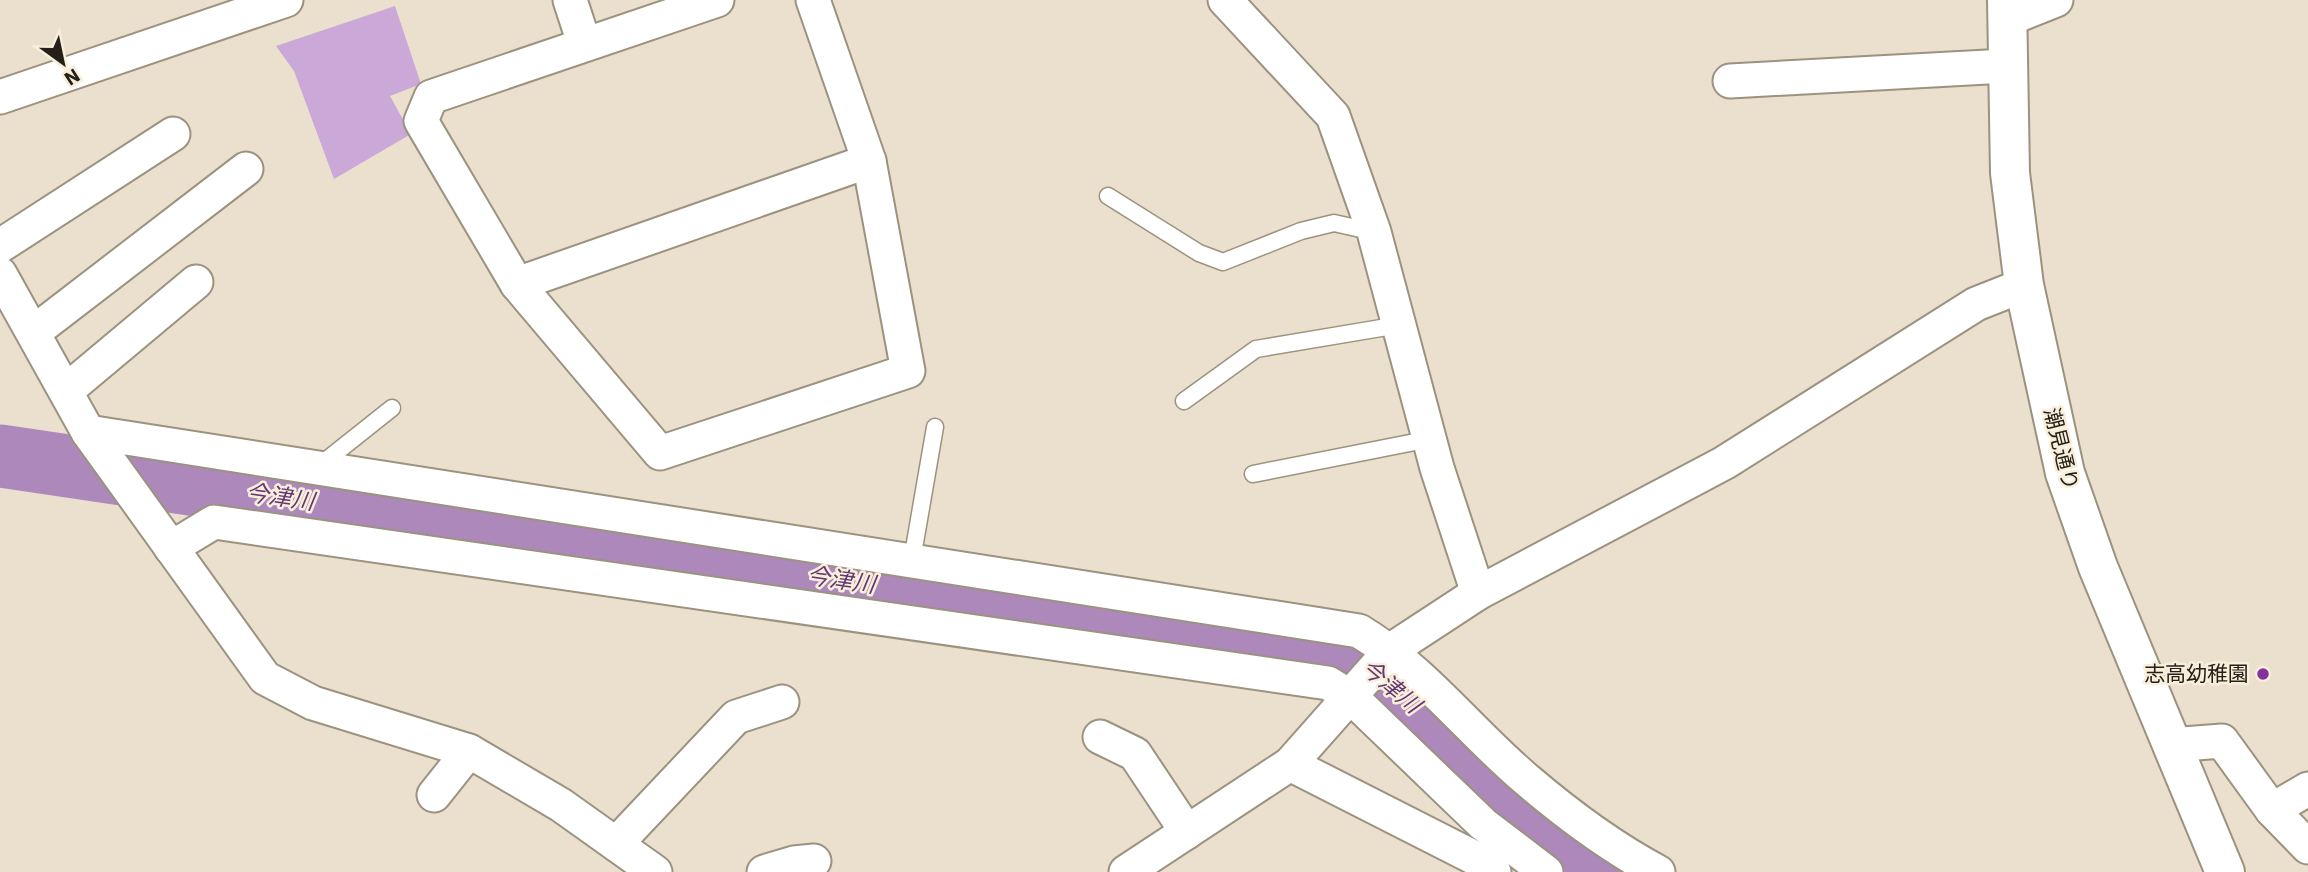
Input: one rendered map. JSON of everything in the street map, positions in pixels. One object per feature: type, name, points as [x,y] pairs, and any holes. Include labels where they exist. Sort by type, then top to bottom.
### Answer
[{"type":"street","points":[[0,97],[286,0]]},
{"type":"street","points":[[570,0],[584,43]]},
{"type":"street","points":[[717,0],[431,97],[421,121],[517,284],[660,453],[908,371],[869,161],[813,0]]},
{"type":"street","points":[[1225,0],[1333,116],[1374,232],[1430,439],[1478,593]]},
{"type":"street","points":[[2007,10],[2056,0]]},
{"type":"street","name":"潮見通り","points":[[2007,10],[2010,173],[2024,285],[2065,473],[2098,567],[2225,872]]},
{"type":"street","points":[[1730,82],[2006,66]]},
{"type":"street","points":[[0,246],[173,134]]},
{"type":"street","points":[[517,284],[869,161]]},
{"type":"street","points":[[34,332],[246,169]]},
{"type":"street","points":[[0,274],[88,432],[265,678],[313,704],[469,751],[561,805],[654,872]]},
{"type":"street","points":[[67,390],[196,282]]},
{"type":"street","points":[[1126,872],[1290,764],[1391,650],[1478,593],[1724,463],[1976,304],[2024,285]]},
{"type":"street","points":[[88,432],[319,466],[1359,631],[1391,650],[1526,780],[1617,850],[1658,872]]},
{"type":"street","points":[[171,548],[214,522],[1328,682],[1351,697],[1483,824],[1546,872]]},
{"type":"street","points":[[616,844],[737,717],[782,702]]},
{"type":"street","points":[[1100,737],[1135,754],[1187,832]]},
{"type":"street","points":[[2170,745],[2222,741],[2272,810],[2308,847]]},
{"type":"street","points":[[434,794],[469,751]]},
{"type":"street","points":[[1290,764],[1473,857],[1494,872]]},
{"type":"street","points":[[2272,810],[2308,789]]},
{"type":"street","points":[[764,872],[794,863],[814,862]]},
{"type":"lane","points":[[1108,196],[1199,253],[1223,262],[1301,231],[1334,223],[1374,232]]},
{"type":"lane","points":[[1184,401],[1256,349],[1399,325]]},
{"type":"lane","points":[[319,466],[393,408]]},
{"type":"lane","points":[[912,560],[935,427]]},
{"type":"lane","points":[[1253,474],[1430,439]]},
{"type":"shaded area","points":[[395,6],[421,84],[390,96],[411,134],[334,179],[294,71],[276,46]]},
{"type":"waterway","name":"今津川","points":[[0,456],[1362,657],[1588,864],[1603,872]]},
{"type":"place","name":"志高幼稚園","points":[[2263,674]]}]
